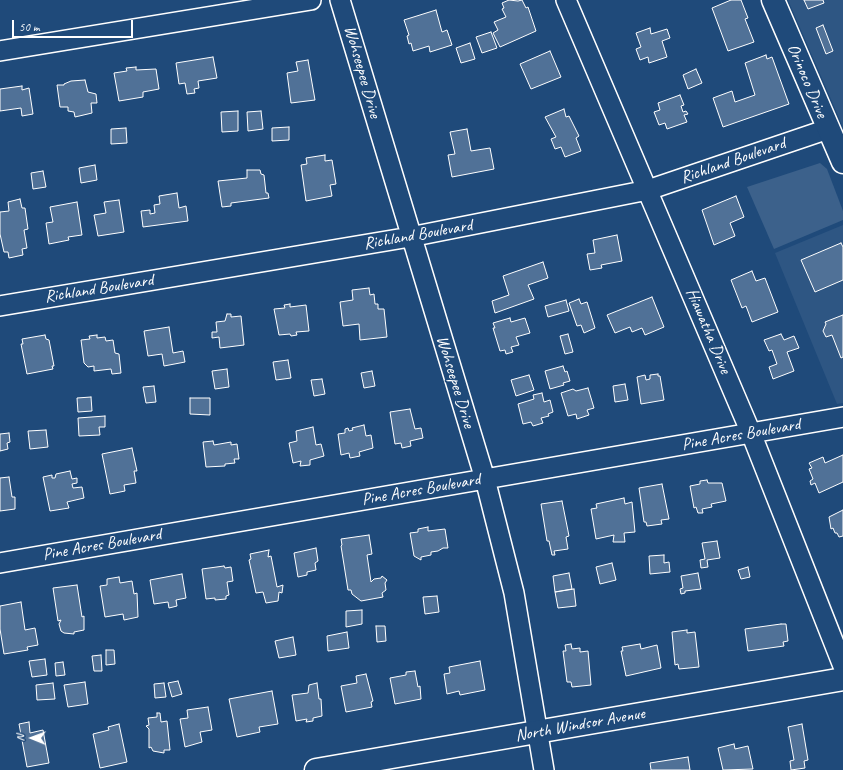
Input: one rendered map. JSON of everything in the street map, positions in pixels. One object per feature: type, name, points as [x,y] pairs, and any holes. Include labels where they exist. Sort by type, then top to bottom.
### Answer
[{"type":"street","points":[[0,51],[311,0]]},
{"type":"street","name":"Wohseepee Drive","points":[[340,0],[410,237],[485,479],[514,593],[544,770]]},
{"type":"street","name":"Hiawatha Drive","points":[[566,0],[752,433],[843,666]]},
{"type":"street","name":"Orinoco Drive","points":[[773,0],[837,145]]},
{"type":"street","name":"Richland Boulevard","points":[[0,306],[410,237],[648,190],[837,145]]},
{"type":"street","name":"Pine Acres Boulevard","points":[[0,563],[843,417]]},
{"type":"street","name":"North Windsor Avenue","points":[[316,770],[843,679]]},
{"type":"shaded area","points":[[788,0],[843,0],[843,127]]},
{"type":"shaded area","points":[[820,163],[827,169],[843,211],[843,220],[774,249],[747,187]]},
{"type":"shaded area","points":[[843,225],[843,403],[837,404],[775,253]]},
{"type":"building","points":[[509,0],[522,0],[526,8],[528,7],[536,31],[500,47],[493,33],[498,30],[494,22],[506,17],[502,9],[504,8],[502,3]]},
{"type":"building","points":[[731,0],[741,0],[748,18],[745,19],[754,42],[728,51],[712,8]]},
{"type":"building","points":[[804,0],[823,0],[824,3],[808,9]]},
{"type":"building","points":[[436,10],[442,32],[447,30],[452,45],[430,52],[429,46],[413,51],[411,43],[409,44],[407,36],[409,35],[404,20]]},
{"type":"building","points":[[823,25],[833,51],[826,54],[816,28]]},
{"type":"building","points":[[650,28],[651,34],[667,29],[670,38],[662,41],[667,57],[649,63],[648,57],[640,60],[636,49],[641,47],[636,33]]},
{"type":"building","points":[[491,32],[497,48],[482,53],[476,37]]},
{"type":"building","points":[[470,43],[475,59],[461,63],[456,48]]},
{"type":"building","points":[[550,51],[561,77],[531,89],[520,64]]},
{"type":"building","points":[[766,55],[767,59],[772,57],[789,104],[723,127],[713,98],[732,91],[735,102],[755,95],[745,63]]},
{"type":"building","points":[[213,57],[217,78],[198,81],[199,88],[194,89],[195,93],[187,94],[185,83],[179,84],[176,63]]},
{"type":"building","points":[[308,60],[315,100],[291,103],[287,73],[298,71],[296,62]]},
{"type":"building","points":[[136,67],[136,70],[156,69],[159,89],[143,92],[143,97],[119,101],[114,73],[127,71],[126,68]]},
{"type":"building","points":[[696,69],[702,83],[688,89],[683,75]]},
{"type":"building","points":[[85,80],[88,92],[96,94],[97,103],[91,103],[92,113],[75,117],[74,112],[68,111],[68,107],[60,107],[57,85],[64,85],[71,81]]},
{"type":"building","points":[[22,86],[22,90],[29,88],[33,114],[22,116],[21,108],[0,111],[0,89]]},
{"type":"building","points":[[680,95],[684,105],[681,106],[683,112],[686,111],[688,114],[684,115],[687,122],[667,129],[665,123],[659,125],[654,112],[660,110],[658,103]]},
{"type":"building","points":[[564,109],[566,117],[569,116],[579,136],[576,138],[581,151],[565,157],[561,147],[555,149],[551,139],[556,137],[545,117]]},
{"type":"building","points":[[238,111],[238,131],[222,132],[221,112]]},
{"type":"building","points":[[261,111],[263,129],[248,131],[247,112]]},
{"type":"building","points":[[289,127],[289,140],[272,141],[272,128]]},
{"type":"building","points":[[126,128],[127,143],[111,144],[111,129]]},
{"type":"building","points":[[467,129],[471,151],[490,148],[494,169],[452,177],[448,155],[455,154],[450,132]]},
{"type":"building","points":[[325,155],[325,161],[332,160],[336,184],[330,185],[332,196],[306,201],[301,165],[307,164],[306,158]]},
{"type":"building","points":[[95,165],[97,180],[81,183],[79,168]]},
{"type":"building","points":[[247,170],[260,170],[261,174],[264,175],[266,193],[268,193],[269,198],[231,203],[231,206],[222,207],[218,181],[247,178]]},
{"type":"building","points":[[43,171],[46,187],[33,189],[31,173]]},
{"type":"building","points":[[177,193],[179,208],[186,206],[188,221],[143,227],[141,211],[150,210],[150,214],[155,213],[154,205],[160,204],[159,196]]},
{"type":"building","points":[[736,196],[744,217],[730,223],[735,236],[714,245],[702,210]]},
{"type":"building","points":[[20,199],[22,208],[25,208],[28,229],[24,230],[27,248],[22,249],[23,255],[9,258],[8,252],[4,252],[0,234],[0,212],[9,211],[8,202]]},
{"type":"building","points":[[119,200],[124,232],[98,236],[94,215],[106,213],[104,202]]},
{"type":"building","points":[[77,202],[82,235],[68,237],[69,240],[49,244],[46,223],[53,222],[50,207]]},
{"type":"building","points":[[617,235],[622,261],[601,265],[602,268],[590,270],[587,254],[595,253],[593,240]]},
{"type":"building","points":[[841,243],[843,247],[843,280],[815,292],[801,260]]},
{"type":"building","points":[[543,262],[548,278],[528,285],[534,299],[495,313],[492,301],[509,295],[503,276]]},
{"type":"building","points":[[752,271],[756,281],[765,278],[778,312],[752,322],[746,306],[742,308],[731,280]]},
{"type":"building","points":[[369,288],[370,295],[374,294],[375,304],[378,304],[378,309],[384,309],[387,337],[360,340],[359,324],[343,326],[340,302],[353,300],[352,290]]},
{"type":"building","points":[[652,297],[664,327],[645,335],[642,328],[632,332],[630,327],[615,333],[607,315]]},
{"type":"building","points":[[579,299],[581,304],[587,302],[595,328],[584,333],[581,325],[577,326],[569,303]]},
{"type":"building","points":[[566,300],[569,311],[548,317],[545,306]]},
{"type":"building","points":[[290,304],[290,307],[306,305],[309,331],[296,332],[297,335],[291,336],[290,334],[279,335],[274,309],[285,308],[284,305]]},
{"type":"building","points":[[227,314],[231,314],[231,317],[241,316],[244,345],[220,348],[219,337],[212,338],[212,332],[217,332],[216,322],[225,321]]},
{"type":"building","points":[[843,315],[843,357],[841,358],[832,335],[826,337],[823,331],[826,324],[825,322]]},
{"type":"building","points":[[510,318],[511,322],[525,318],[530,333],[516,337],[519,345],[511,347],[513,352],[506,354],[505,350],[500,351],[493,328],[495,328],[493,323]]},
{"type":"building","points":[[169,327],[173,353],[183,351],[185,362],[164,366],[162,354],[148,356],[144,331]]},
{"type":"building","points":[[568,334],[573,352],[565,354],[560,336]]},
{"type":"building","points":[[781,334],[784,340],[794,336],[799,348],[787,352],[794,371],[773,379],[769,367],[777,364],[772,350],[769,351],[764,340]]},
{"type":"building","points":[[45,335],[46,339],[49,340],[54,366],[52,366],[53,369],[27,374],[21,344],[23,344],[22,339]]},
{"type":"building","points":[[97,335],[97,338],[105,337],[106,341],[113,340],[115,353],[119,354],[121,373],[112,374],[111,369],[94,371],[94,366],[88,367],[84,363],[81,340],[90,339],[89,336]]},
{"type":"building","points":[[288,360],[291,378],[276,380],[273,362]]},
{"type":"building","points":[[563,366],[565,372],[567,371],[570,381],[563,383],[564,385],[550,389],[545,371]]},
{"type":"building","points":[[227,369],[229,387],[215,389],[212,371]]},
{"type":"building","points":[[372,371],[375,386],[364,388],[361,373]]},
{"type":"building","points":[[658,374],[658,376],[660,376],[664,400],[641,404],[637,377],[645,375],[646,380],[650,379],[650,375]]},
{"type":"building","points":[[529,375],[534,390],[516,396],[511,380]]},
{"type":"building","points":[[322,379],[325,394],[314,396],[311,380]]},
{"type":"building","points":[[625,384],[628,400],[615,402],[613,386]]},
{"type":"building","points":[[154,386],[156,402],[146,403],[143,387]]},
{"type":"building","points":[[588,388],[594,408],[587,410],[589,415],[577,419],[576,414],[568,416],[561,393],[573,389],[576,391]]},
{"type":"building","points":[[542,393],[544,402],[550,400],[553,412],[548,414],[549,416],[541,418],[543,423],[533,426],[531,422],[523,424],[518,404],[534,399],[533,395]]},
{"type":"building","points":[[91,397],[92,411],[78,412],[77,398]]},
{"type":"building","points":[[190,398],[210,398],[210,415],[190,414]]},
{"type":"building","points":[[410,409],[415,429],[421,428],[423,438],[410,441],[411,446],[402,448],[401,443],[395,444],[390,412]]},
{"type":"building","points":[[105,416],[105,427],[99,427],[100,435],[79,436],[78,418]]},
{"type":"building","points":[[364,425],[366,436],[371,435],[373,448],[359,452],[360,456],[350,458],[349,453],[341,455],[338,434],[345,433],[345,429],[348,428],[349,431],[353,430],[352,428]]},
{"type":"building","points":[[313,427],[316,445],[321,444],[324,456],[310,460],[310,465],[300,466],[301,461],[293,463],[289,443],[297,441],[296,431]]},
{"type":"building","points":[[46,430],[48,447],[30,449],[28,431]]},
{"type":"building","points":[[9,433],[10,442],[7,443],[8,449],[0,451],[0,434]]},
{"type":"building","points":[[213,441],[214,445],[231,442],[231,445],[237,444],[239,459],[234,459],[235,463],[225,464],[225,466],[206,467],[203,442]]},
{"type":"building","points":[[132,448],[137,471],[134,471],[136,483],[124,485],[125,491],[110,494],[102,454]]},
{"type":"building","points":[[843,455],[843,482],[819,493],[815,483],[811,485],[810,481],[813,479],[809,469],[812,468],[809,463],[823,457],[825,463]]},
{"type":"building","points":[[70,471],[72,479],[77,478],[77,483],[72,484],[73,488],[82,487],[84,498],[67,502],[69,508],[50,511],[43,477],[52,475],[52,478],[55,478],[56,474]]},
{"type":"building","points":[[9,477],[12,497],[15,497],[15,509],[0,511],[0,478]]},
{"type":"building","points":[[707,480],[708,483],[722,483],[726,501],[711,504],[712,507],[702,509],[703,513],[698,513],[696,507],[694,508],[690,486],[700,484],[700,481]]},
{"type":"building","points":[[662,484],[669,519],[661,520],[662,524],[647,526],[646,522],[644,522],[639,488]]},
{"type":"building","points":[[624,498],[625,504],[632,502],[635,532],[624,533],[625,542],[613,542],[614,535],[596,539],[591,509],[597,508],[596,504]]},
{"type":"building","points":[[562,501],[569,536],[566,537],[568,549],[554,551],[555,555],[552,555],[549,541],[547,541],[541,504]]},
{"type":"building","points":[[843,510],[843,536],[839,537],[833,528],[831,529],[829,517]]},
{"type":"building","points":[[428,527],[428,531],[445,529],[448,548],[431,552],[431,555],[421,557],[421,560],[414,556],[410,533],[418,532],[418,529]]},
{"type":"building","points":[[369,535],[372,554],[367,555],[371,582],[374,579],[381,578],[382,576],[387,580],[385,583],[386,590],[382,593],[383,597],[361,601],[352,594],[351,590],[348,590],[341,539]]},
{"type":"building","points":[[717,541],[720,558],[707,560],[708,567],[701,568],[700,560],[705,559],[702,543]]},
{"type":"building","points":[[316,548],[318,561],[315,563],[316,570],[307,572],[307,575],[298,577],[294,553]]},
{"type":"building","points":[[269,550],[268,557],[271,556],[277,587],[283,585],[282,593],[279,592],[278,601],[266,603],[263,592],[256,593],[249,560],[251,559],[250,554]]},
{"type":"building","points":[[664,555],[664,563],[669,562],[670,572],[650,574],[649,556]]},
{"type":"building","points":[[612,563],[616,580],[600,584],[596,567]]},
{"type":"building","points":[[224,566],[225,568],[231,567],[233,581],[227,582],[229,595],[226,596],[226,599],[206,599],[202,569]]},
{"type":"building","points":[[748,567],[750,577],[741,579],[738,570]]},
{"type":"building","points":[[569,573],[572,589],[555,592],[553,576]]},
{"type":"building","points":[[698,573],[701,589],[685,591],[685,593],[681,594],[680,589],[683,588],[681,576]]},
{"type":"building","points":[[182,574],[186,598],[176,600],[177,606],[169,608],[168,602],[154,604],[150,580]]},
{"type":"building","points":[[119,577],[120,583],[132,581],[134,594],[137,593],[138,617],[124,620],[123,614],[105,617],[100,586],[107,585],[107,579]]},
{"type":"building","points":[[77,585],[82,617],[84,616],[84,630],[74,632],[74,634],[64,633],[61,631],[59,624],[61,620],[58,621],[53,588]]},
{"type":"building","points":[[574,589],[576,606],[558,608],[555,592]]},
{"type":"building","points":[[437,596],[439,612],[425,614],[423,597]]},
{"type":"building","points":[[21,602],[25,630],[35,628],[38,645],[27,647],[28,650],[4,654],[0,629],[0,606]]},
{"type":"building","points":[[362,610],[362,624],[346,627],[346,611]]},
{"type":"building","points":[[786,624],[788,641],[783,642],[784,646],[748,651],[745,629]]},
{"type":"building","points":[[376,626],[385,626],[386,641],[377,642]]},
{"type":"building","points":[[687,630],[687,633],[695,632],[699,667],[679,669],[678,664],[675,665],[672,632]]},
{"type":"building","points":[[347,632],[349,648],[328,651],[327,636]]},
{"type":"building","points":[[293,637],[296,655],[279,658],[275,641]]},
{"type":"building","points":[[571,644],[572,649],[580,648],[580,652],[588,651],[591,685],[572,687],[571,682],[567,682],[563,651],[566,651],[565,645]]},
{"type":"building","points":[[640,644],[641,649],[657,645],[661,668],[626,676],[621,651],[623,651],[622,647]]},
{"type":"building","points":[[106,650],[114,650],[115,664],[106,665]]},
{"type":"building","points":[[101,655],[102,671],[94,671],[92,656]]},
{"type":"building","points":[[45,659],[47,675],[32,677],[29,661]]},
{"type":"building","points":[[480,661],[485,690],[460,695],[459,691],[447,694],[444,674],[450,673],[449,667]]},
{"type":"building","points":[[63,662],[65,675],[56,676],[55,663]]},
{"type":"building","points":[[415,671],[418,687],[420,686],[421,699],[395,704],[390,678],[406,675],[406,672]]},
{"type":"building","points":[[366,674],[373,701],[371,702],[372,707],[346,712],[341,686],[357,683],[356,676]]},
{"type":"building","points":[[178,681],[182,694],[172,697],[168,683]]},
{"type":"building","points":[[85,682],[88,704],[68,707],[64,685]]},
{"type":"building","points":[[53,683],[55,699],[37,700],[36,685]]},
{"type":"building","points":[[164,683],[166,697],[155,698],[154,684]]},
{"type":"building","points":[[317,683],[319,699],[321,699],[322,716],[313,718],[313,721],[306,722],[307,719],[296,721],[292,695],[308,693],[309,685]]},
{"type":"building","points":[[272,691],[278,724],[259,727],[260,732],[237,737],[229,699]]},
{"type":"building","points":[[208,707],[212,730],[200,732],[202,742],[185,747],[180,719],[188,718],[187,710]]},
{"type":"building","points":[[157,713],[160,713],[161,722],[167,721],[170,750],[164,750],[164,753],[153,751],[151,747],[149,748],[149,729],[146,726],[149,725],[148,718],[157,717]]},
{"type":"building","points":[[29,722],[30,733],[43,730],[49,763],[27,767],[19,724]]},
{"type":"building","points":[[119,724],[127,762],[100,768],[93,734],[109,730],[108,727]]},
{"type":"building","points":[[802,724],[808,760],[804,761],[805,768],[791,770],[790,761],[794,760],[788,727]]},
{"type":"building","points":[[734,744],[735,749],[748,746],[753,769],[723,770],[718,748]]},
{"type":"building","points":[[688,757],[690,770],[651,770],[650,763]]}]
